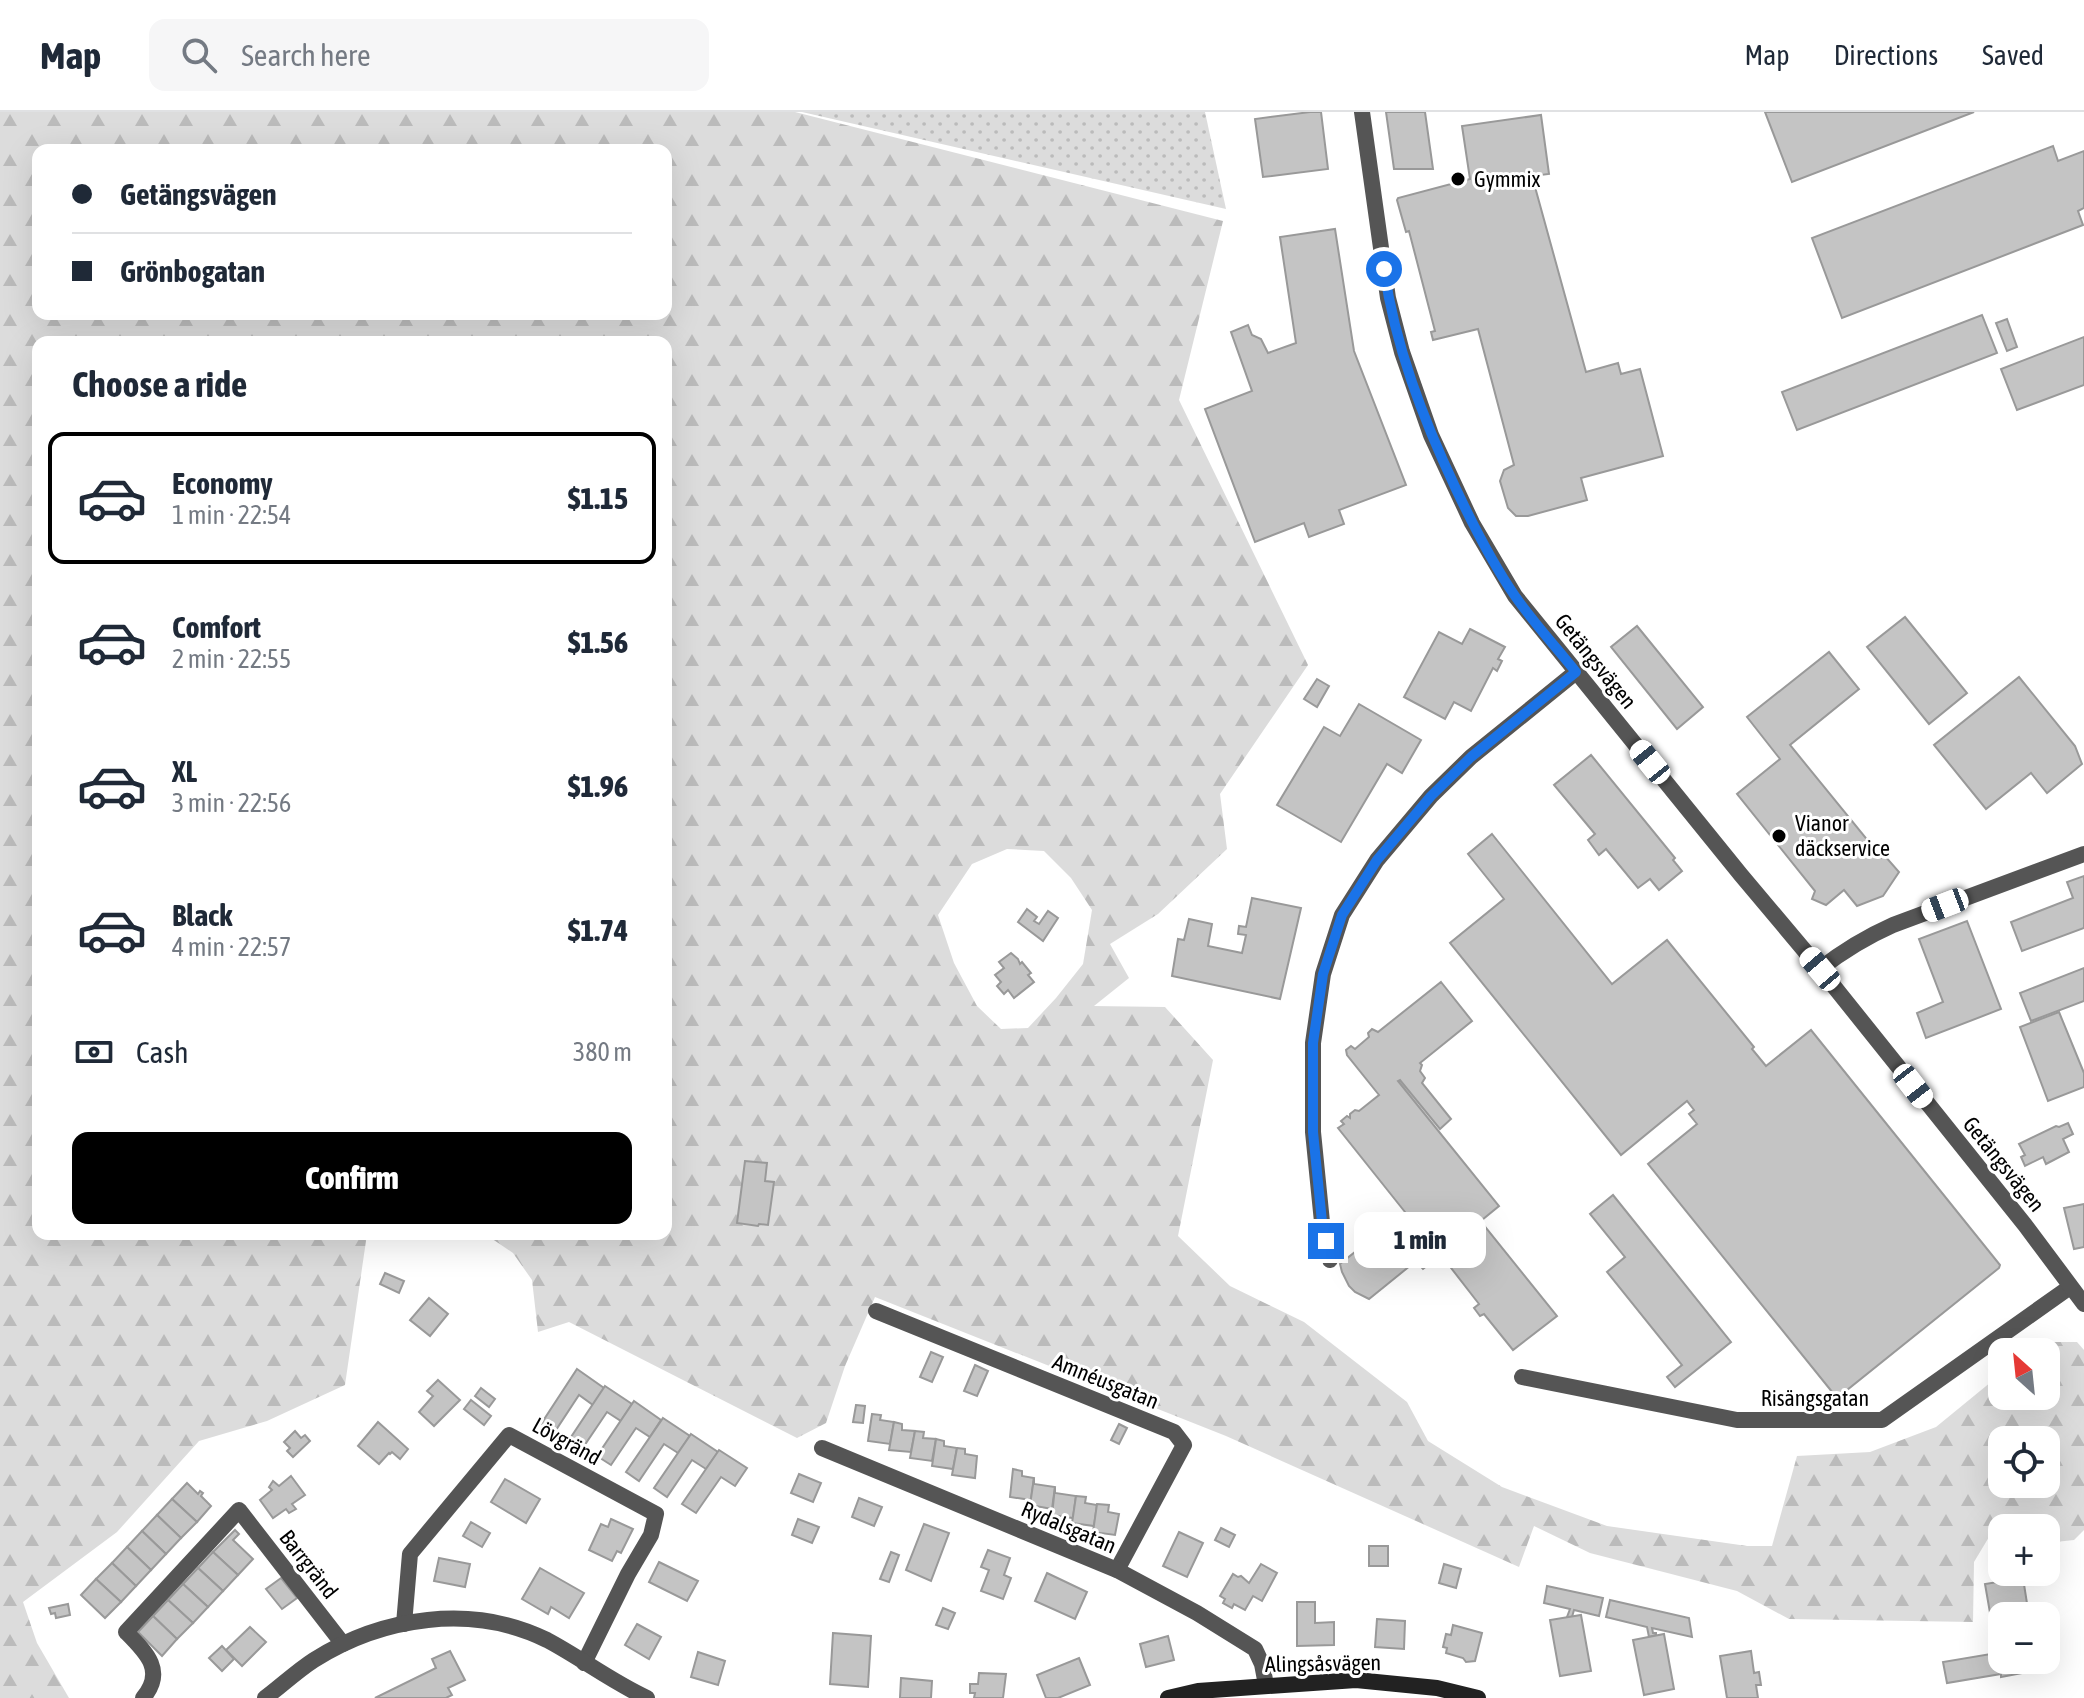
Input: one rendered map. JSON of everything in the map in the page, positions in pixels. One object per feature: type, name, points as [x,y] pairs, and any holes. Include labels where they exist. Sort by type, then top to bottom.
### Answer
[{"type":"main road","name":"Alingsåsvägen","points":[[1168,1698],[1198,1691],[1356,1680],[1437,1688],[1478,1698]]},
{"type":"street","name":"Getängsvägen","points":[[1362,112],[1388,298],[1402,352],[1431,435],[1472,523],[1515,596],[1820,969],[2025,1225],[2084,1304]]},
{"type":"street","points":[[1330,1260],[1322,1222],[1313,1132],[1313,1043],[1323,974],[1342,915],[1377,860],[1431,796],[1471,757],[1576,672]]},
{"type":"street","points":[[1820,969],[1854,944],[1893,925],[2084,854]]},
{"type":"street","name":"Risängsgatan","points":[[1522,1377],[1737,1420],[1882,1420],[2070,1287]]},
{"type":"street","name":"Amnéusgatan","points":[[876,1311],[1174,1432],[1184,1445],[1117,1570]]},
{"type":"street","name":"Lövgränd","points":[[404,1624],[410,1554],[509,1435],[656,1514],[651,1535],[584,1663]]},
{"type":"street","name":"Rydalsgatan","points":[[822,1448],[1117,1570],[1197,1613],[1255,1649],[1266,1685]]},
{"type":"street","name":"Barrgränd","points":[[143,1698],[152,1686],[152,1664],[148,1655],[126,1632],[239,1510],[343,1644]]},
{"type":"street","points":[[265,1698],[312,1661],[343,1644],[404,1624],[447,1618],[476,1619],[509,1626],[545,1640],[647,1698]]},
{"type":"green space","points":[[0,112],[795,112],[1223,221],[1179,400],[1308,665],[1220,794],[1227,849],[1158,914],[1110,944],[1129,978],[1094,1006],[1165,1007],[1213,1060],[1178,1236],[1230,1286],[1304,1322],[1407,1402],[1428,1441],[1502,1487],[1607,1526],[1747,1546],[1772,1546],[1797,1456],[1870,1452],[1936,1427],[1988,1384],[1988,1410],[2060,1410],[2060,1342],[2077,1342],[2084,1350],[2084,1530],[2074,1540],[2060,1542],[2060,1514],[1988,1514],[1988,1539],[1974,1562],[1973,1622],[1789,1619],[1737,1591],[1590,1553],[1534,1526],[1519,1567],[1226,1436],[875,1297],[845,1366],[826,1423],[797,1438],[569,1322],[538,1332],[532,1280],[513,1253],[494,1240],[672,1240],[672,336],[32,336],[32,1240],[366,1240],[345,1385],[267,1421],[199,1441],[117,1532],[23,1602],[37,1643],[69,1698],[0,1698]],"holes":[[[1007,849],[1044,851],[1071,878],[1092,910],[1083,964],[1028,1028],[1001,1029],[977,1006],[954,963],[938,915],[972,864]]]},
{"type":"green space","points":[[802,112],[1205,112],[1226,209]]},
{"type":"building","points":[[1321,112],[1328,169],[1263,177],[1255,119]]},
{"type":"building","points":[[1386,112],[1425,112],[1433,169],[1394,169]]},
{"type":"building","points":[[1765,112],[1974,112],[1792,182]]},
{"type":"building","points":[[1541,115],[1549,174],[1532,176],[1586,372],[1618,363],[1621,374],[1640,369],[1663,456],[1581,478],[1587,500],[1528,516],[1516,516],[1508,508],[1500,481],[1504,470],[1514,465],[1478,329],[1433,340],[1431,332],[1435,331],[1409,231],[1406,232],[1397,200],[1470,179],[1462,126]]},
{"type":"building","points":[[2053,146],[2058,161],[2084,151],[2084,208],[2078,211],[2083,225],[1842,318],[1812,238]]},
{"type":"building","points":[[1335,229],[1354,351],[1406,485],[1339,510],[1344,524],[1309,537],[1304,523],[1255,542],[1205,409],[1252,391],[1231,332],[1248,325],[1252,335],[1261,339],[1268,353],[1296,343],[1280,237]]},
{"type":"building","points":[[1982,315],[1997,353],[1797,430],[1782,392]]},
{"type":"building","points":[[2007,319],[2017,347],[2007,351],[1996,323]]},
{"type":"building","points":[[2084,337],[2084,385],[2017,410],[2001,369]]},
{"type":"building","points":[[1905,617],[1967,693],[1929,724],[1867,647]]},
{"type":"building","points":[[1637,626],[1703,707],[1677,729],[1611,647]]},
{"type":"building","points":[[1470,629],[1505,647],[1498,659],[1502,661],[1497,671],[1493,668],[1471,711],[1454,702],[1445,719],[1404,697],[1439,632],[1462,644]]},
{"type":"building","points":[[1829,652],[1859,689],[1790,745],[1882,858],[1885,856],[1899,872],[1883,896],[1857,906],[1844,890],[1826,905],[1812,899],[1815,891],[1737,794],[1780,759],[1747,717]]},
{"type":"building","points":[[2019,677],[2075,746],[2082,764],[2047,793],[2031,773],[1986,809],[1934,745]]},
{"type":"building","points":[[1317,679],[1329,686],[1317,707],[1304,699]]},
{"type":"building","points":[[1359,704],[1421,740],[1402,773],[1387,764],[1341,842],[1277,805],[1324,727],[1340,736]]},
{"type":"building","points":[[1591,755],[1675,858],[1673,860],[1682,871],[1659,890],[1650,879],[1638,888],[1606,849],[1599,855],[1588,840],[1595,834],[1554,785]]},
{"type":"building","points":[[1492,834],[1612,984],[1667,940],[1766,1066],[1811,1030],[2000,1265],[1999,1268],[1837,1398],[1648,1164],[1697,1124],[1689,1114],[1694,1110],[1687,1101],[1621,1155],[1450,943],[1504,899],[1468,854]]},
{"type":"building","points":[[2084,876],[2084,928],[2022,951],[2011,922],[2073,898],[2067,882]]},
{"type":"building","points":[[1252,898],[1301,908],[1280,999],[1172,976],[1178,939],[1184,940],[1189,919],[1212,924],[1208,946],[1242,953],[1246,935],[1238,934],[1239,926],[1246,927]]},
{"type":"building","points":[[1027,909],[1037,917],[1034,921],[1039,924],[1048,911],[1058,918],[1043,941],[1018,922]]},
{"type":"building","points":[[1967,921],[2001,1009],[1926,1038],[1917,1013],[1943,1002],[1919,939]]},
{"type":"building","points":[[1011,953],[1031,973],[1028,975],[1034,982],[1014,998],[1008,990],[1004,994],[997,986],[1001,982],[995,975],[1004,968],[999,962]]},
{"type":"building","points":[[2084,968],[2084,1001],[2031,1021],[2020,993]]},
{"type":"building","points":[[1441,982],[1472,1021],[1420,1063],[1420,1071],[1425,1078],[1422,1083],[1451,1119],[1440,1129],[1398,1081],[1499,1206],[1482,1223],[1557,1316],[1513,1350],[1484,1314],[1480,1316],[1474,1308],[1479,1304],[1441,1255],[1423,1269],[1416,1261],[1369,1299],[1349,1286],[1340,1264],[1405,1212],[1338,1128],[1347,1116],[1350,1118],[1355,1110],[1359,1111],[1379,1095],[1346,1050],[1351,1046],[1355,1049],[1369,1037],[1372,1029],[1378,1032]]},
{"type":"building","points":[[2059,1012],[2084,1073],[2084,1087],[2048,1101],[2020,1027]]},
{"type":"building","points":[[2068,1123],[2073,1134],[2063,1139],[2069,1152],[2046,1164],[2043,1157],[2025,1166],[2021,1157],[2025,1155],[2019,1144]]},
{"type":"building","points":[[745,1161],[767,1163],[765,1181],[774,1182],[768,1225],[737,1223]]},
{"type":"building","points":[[1613,1195],[1731,1342],[1675,1387],[1667,1377],[1682,1365],[1607,1272],[1625,1257],[1590,1214]]},
{"type":"building","points":[[2084,1204],[2084,1247],[2074,1249],[2064,1208]]},
{"type":"building","points":[[385,1273],[404,1281],[399,1293],[380,1284]]},
{"type":"building","points":[[429,1298],[448,1314],[430,1336],[410,1320]]},
{"type":"building","points":[[931,1352],[943,1357],[932,1382],[920,1377]]},
{"type":"building","points":[[975,1365],[988,1371],[977,1396],[964,1391]]},
{"type":"building","points":[[577,1369],[604,1388],[593,1405],[579,1395],[554,1433],[541,1424]]},
{"type":"building","points":[[438,1380],[460,1400],[434,1426],[419,1412],[433,1396],[427,1391]]},
{"type":"building","points":[[605,1386],[632,1404],[621,1421],[607,1412],[582,1449],[569,1440]]},
{"type":"building","points":[[481,1388],[495,1399],[489,1407],[475,1396]]},
{"type":"building","points":[[471,1400],[491,1416],[484,1425],[464,1409]]},
{"type":"building","points":[[634,1401],[661,1420],[650,1437],[636,1428],[611,1465],[597,1456]]},
{"type":"building","points":[[856,1405],[865,1406],[863,1423],[853,1422]]},
{"type":"building","points":[[872,1414],[881,1415],[880,1420],[894,1422],[890,1444],[868,1441]]},
{"type":"building","points":[[663,1418],[690,1436],[678,1453],[664,1444],[639,1481],[626,1472]]},
{"type":"building","points":[[378,1422],[408,1449],[400,1459],[392,1452],[379,1464],[358,1446]]},
{"type":"building","points":[[894,1422],[902,1424],[902,1430],[915,1431],[911,1452],[889,1450]]},
{"type":"building","points":[[1119,1424],[1127,1428],[1119,1444],[1111,1440]]},
{"type":"building","points":[[295,1431],[301,1438],[305,1435],[310,1441],[293,1457],[284,1442]]},
{"type":"building","points":[[915,1431],[924,1432],[923,1438],[936,1439],[932,1461],[910,1458]]},
{"type":"building","points":[[691,1434],[718,1452],[706,1469],[692,1460],[667,1497],[654,1488]]},
{"type":"building","points":[[936,1439],[944,1441],[944,1446],[957,1448],[953,1469],[932,1466]]},
{"type":"building","points":[[957,1448],[965,1449],[965,1454],[977,1456],[975,1478],[952,1475]]},
{"type":"building","points":[[719,1450],[747,1468],[735,1486],[721,1477],[696,1513],[682,1504]]},
{"type":"building","points":[[1013,1469],[1022,1471],[1022,1476],[1034,1478],[1031,1500],[1010,1497]]},
{"type":"building","points":[[799,1474],[821,1483],[813,1502],[791,1493]]},
{"type":"building","points":[[291,1476],[305,1495],[292,1504],[296,1509],[289,1513],[286,1509],[273,1518],[260,1500],[272,1490],[269,1487],[273,1481],[279,1486]]},
{"type":"building","points":[[1034,1478],[1034,1484],[1055,1487],[1052,1509],[1030,1505]]},
{"type":"building","points":[[505,1479],[540,1499],[526,1523],[491,1502]]},
{"type":"building","points":[[187,1483],[198,1494],[200,1491],[203,1493],[201,1496],[211,1506],[197,1522],[172,1499]]},
{"type":"building","points":[[1055,1487],[1055,1493],[1076,1496],[1073,1518],[1052,1515]]},
{"type":"building","points":[[1076,1496],[1086,1497],[1085,1503],[1097,1505],[1094,1526],[1072,1523]]},
{"type":"building","points":[[859,1498],[882,1507],[874,1526],[852,1517]]},
{"type":"building","points":[[172,1499],[197,1522],[181,1538],[157,1515]]},
{"type":"building","points":[[1097,1504],[1109,1505],[1108,1512],[1119,1514],[1115,1535],[1093,1532]]},
{"type":"building","points":[[157,1515],[181,1538],[166,1554],[142,1531]]},
{"type":"building","points":[[611,1519],[633,1529],[621,1553],[617,1551],[612,1561],[589,1550],[601,1524],[608,1527]]},
{"type":"building","points":[[798,1519],[819,1527],[812,1543],[792,1535]]},
{"type":"building","points":[[471,1522],[490,1533],[482,1547],[463,1536]]},
{"type":"building","points":[[924,1524],[949,1533],[931,1581],[906,1570]]},
{"type":"building","points":[[1221,1528],[1235,1535],[1229,1547],[1215,1540]]},
{"type":"building","points":[[235,1530],[239,1534],[233,1540],[253,1559],[238,1575],[213,1552]]},
{"type":"building","points":[[142,1531],[166,1554],[151,1570],[127,1547]]},
{"type":"building","points":[[1179,1532],[1203,1543],[1187,1577],[1163,1566]]},
{"type":"building","points":[[1369,1546],[1388,1546],[1388,1566],[1369,1566]]},
{"type":"building","points":[[127,1547],[151,1570],[136,1586],[112,1563]]},
{"type":"building","points":[[988,1550],[1010,1558],[1004,1575],[1011,1578],[1003,1599],[981,1591],[989,1570],[981,1567]]},
{"type":"building","points":[[213,1552],[238,1575],[223,1591],[198,1568]]},
{"type":"building","points":[[891,1552],[899,1555],[889,1582],[880,1579]]},
{"type":"building","points":[[439,1558],[470,1564],[465,1587],[434,1581]]},
{"type":"building","points":[[659,1562],[698,1581],[687,1601],[649,1582]]},
{"type":"building","points":[[112,1563],[136,1586],[121,1602],[96,1579]]},
{"type":"building","points":[[1261,1564],[1277,1573],[1262,1601],[1253,1596],[1245,1610],[1223,1603],[1225,1599],[1220,1596],[1233,1574],[1249,1583]]},
{"type":"building","points":[[1444,1564],[1461,1569],[1456,1588],[1439,1583]]},
{"type":"building","points":[[198,1568],[223,1591],[208,1607],[183,1584]]},
{"type":"building","points":[[540,1568],[584,1593],[569,1618],[551,1607],[548,1614],[522,1599]]},
{"type":"building","points":[[1047,1573],[1087,1592],[1075,1619],[1035,1601]]},
{"type":"building","points":[[281,1578],[297,1598],[282,1609],[266,1589]]},
{"type":"building","points":[[96,1579],[121,1602],[105,1618],[81,1595]]},
{"type":"building","points":[[183,1584],[208,1607],[193,1623],[168,1600]]},
{"type":"building","points":[[1985,1584],[2024,1586],[2027,1602],[1988,1602]]},
{"type":"building","points":[[1547,1586],[1603,1598],[1599,1616],[1574,1610],[1572,1617],[1567,1617],[1570,1609],[1544,1603]]},
{"type":"building","points":[[168,1600],[193,1623],[177,1639],[153,1616]]},
{"type":"building","points":[[1610,1600],[1689,1618],[1692,1637],[1652,1628],[1656,1635],[1649,1637],[1647,1627],[1606,1617]]},
{"type":"building","points":[[1297,1602],[1315,1602],[1315,1623],[1334,1622],[1334,1645],[1297,1646]]},
{"type":"building","points":[[68,1604],[70,1615],[56,1618],[55,1613],[51,1614],[49,1608]]},
{"type":"building","points":[[943,1608],[955,1613],[948,1629],[936,1625]]},
{"type":"building","points":[[1581,1615],[1591,1671],[1560,1676],[1550,1620]]},
{"type":"building","points":[[153,1616],[177,1639],[162,1656],[138,1632]]},
{"type":"building","points":[[1377,1619],[1405,1621],[1404,1649],[1375,1647]]},
{"type":"building","points":[[637,1624],[661,1637],[649,1659],[625,1645]]},
{"type":"building","points":[[1453,1625],[1482,1633],[1475,1661],[1466,1662],[1463,1658],[1446,1653],[1447,1648],[1443,1647],[1446,1634],[1451,1635]]},
{"type":"building","points":[[250,1627],[266,1642],[242,1666],[226,1650]]},
{"type":"building","points":[[833,1633],[871,1636],[868,1687],[830,1684]]},
{"type":"building","points":[[1664,1634],[1674,1689],[1644,1695],[1633,1640]]},
{"type":"building","points":[[1168,1636],[1174,1660],[1146,1667],[1140,1644]]},
{"type":"building","points":[[222,1646],[234,1659],[222,1671],[209,1658]]},
{"type":"building","points":[[450,1651],[465,1680],[448,1688],[452,1695],[446,1698],[375,1698],[436,1668],[432,1659]]},
{"type":"building","points":[[1751,1651],[1754,1673],[1759,1672],[1761,1685],[1756,1685],[1758,1698],[1727,1698],[1720,1656]]},
{"type":"building","points":[[698,1652],[725,1661],[718,1685],[691,1677]]},
{"type":"building","points":[[1988,1654],[1988,1674],[2001,1674],[1947,1683],[1943,1662]]},
{"type":"building","points":[[1079,1658],[1090,1685],[1058,1698],[1046,1698],[1037,1675]]},
{"type":"building","points":[[979,1673],[1006,1674],[1003,1698],[974,1698],[975,1693],[970,1693],[970,1684],[978,1684]]},
{"type":"building","points":[[901,1678],[932,1681],[931,1698],[900,1698]]},
{"type":"place","name":"Gymmix","points":[[1458,179]]},
{"type":"place","name":"Vianor däckservice","points":[[1779,836]]},
{"type":"route","points":[[1326,1241],[1313,1132],[1313,1043],[1323,974],[1342,915],[1377,860],[1431,796],[1471,757],[1576,672],[1515,596],[1472,523],[1431,435],[1402,352],[1384,269]]}]
